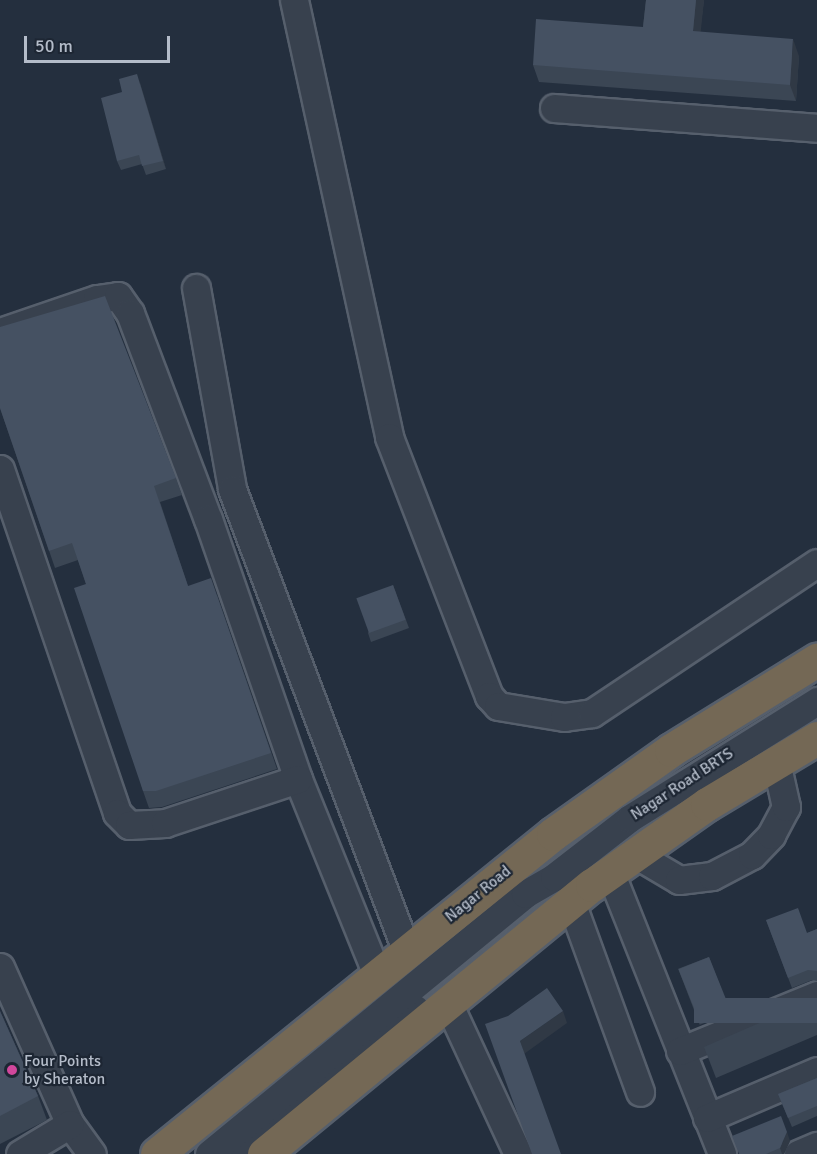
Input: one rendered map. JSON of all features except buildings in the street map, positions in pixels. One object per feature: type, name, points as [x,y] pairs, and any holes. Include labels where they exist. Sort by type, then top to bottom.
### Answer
[{"type":"highway","name":"Nagar Road","points":[[156,1154],[553,834],[671,750],[817,660]]},
{"type":"highway","points":[[264,1154],[447,1001],[562,889],[623,863],[706,804],[817,738]]},
{"type":"street","points":[[294,0],[388,437],[489,696],[498,706],[564,717],[592,713],[817,563]]},
{"type":"street","points":[[554,108],[817,128]]},
{"type":"street","points":[[196,288],[232,489],[407,951]]},
{"type":"street","points":[[0,332],[97,299],[118,296],[130,313],[200,522],[298,779],[377,975]]},
{"type":"street","points":[[0,469],[117,813],[129,825],[145,827],[165,823],[298,779]]},
{"type":"street","name":"Nagar Road BRTS","points":[[562,889],[630,818],[817,701]]},
{"type":"street","points":[[623,863],[679,880],[712,876],[752,855],[771,835],[786,807],[776,762]]},
{"type":"street","points":[[623,863],[680,1051],[722,1154]]},
{"type":"street","points":[[562,889],[640,1092]]},
{"type":"street","points":[[209,1154],[525,894],[562,889]]},
{"type":"street","points":[[232,1154],[494,946],[536,904],[562,889]]},
{"type":"street","points":[[0,967],[70,1124],[92,1154]]},
{"type":"street","points":[[680,1051],[817,995]]},
{"type":"street","points":[[447,1001],[519,1154]]},
{"type":"street","points":[[707,1118],[817,1071]]},
{"type":"street","points":[[20,1154],[70,1124]]},
{"type":"street","points":[[798,1154],[817,1146]]},
{"type":"place","name":"Four Points by Sheraton","points":[[12,1070]]}]
